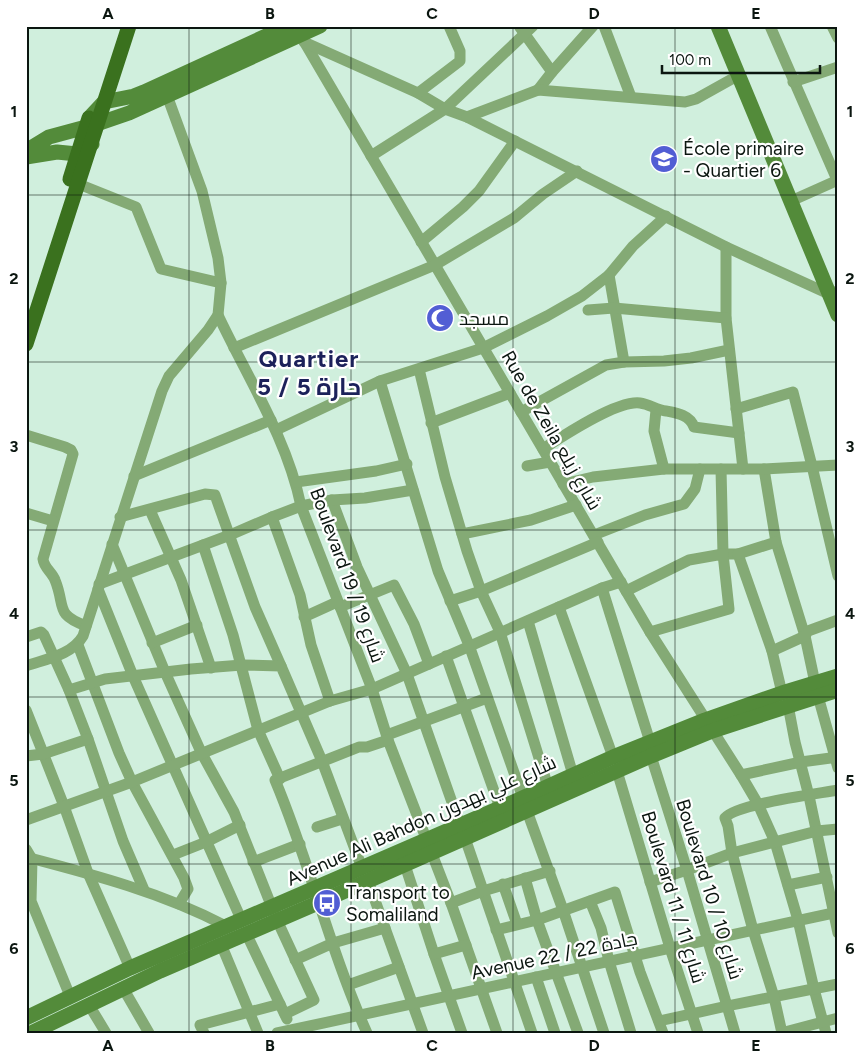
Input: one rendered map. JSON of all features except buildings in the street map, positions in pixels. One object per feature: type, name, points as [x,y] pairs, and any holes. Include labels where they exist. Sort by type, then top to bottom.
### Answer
[{"type":"main road","points":[[26,313],[74,182],[92,144],[91,123],[120,26]]},
{"type":"main road","points":[[26,344],[74,182],[77,154],[91,123],[104,102],[129,26]]},
{"type":"main road","points":[[26,150],[49,138],[91,123],[129,113],[165,90],[297,32],[320,26]]},
{"type":"main road","points":[[718,26],[791,201],[833,292],[838,314]]},
{"type":"main road","points":[[104,102],[165,90]]},
{"type":"main road","points":[[26,157],[56,152],[77,154],[92,144]]},
{"type":"main road","name":"Avenue Ali Bahdon شارع علي بهدون","points":[[31,1033],[123,988],[221,944],[244,926],[525,805],[615,764],[708,725],[817,689],[838,676]]},
{"type":"main road","name":"Avenue Ali Bahdon شارع علي بهدون","points":[[817,689],[838,690]]},
{"type":"main road","name":"Avenue Ali Bahdon شارع علي بهدون","points":[[462,832],[500,808],[525,805],[548,787],[573,776],[615,764]]},
{"type":"main road","name":"Avenue Ali Bahdon شارع علي بهدون","points":[[365,874],[405,865],[428,847]]},
{"type":"main road","name":"Avenue Ali Bahdon شارع علي بهدون","points":[[26,1018],[130,968],[226,926],[244,926]]},
{"type":"street","points":[[418,93],[460,62],[460,51],[449,26]]},
{"type":"street","points":[[371,156],[445,109],[521,30],[533,26]]},
{"type":"street","points":[[538,90],[593,26]]},
{"type":"street","points":[[604,26],[631,97]]},
{"type":"street","points":[[770,26],[838,181],[791,201]]},
{"type":"street","points":[[832,26],[838,38]]},
{"type":"street","points":[[521,30],[552,72]]},
{"type":"street","points":[[297,32],[418,93],[445,109],[467,117],[726,248],[833,292]]},
{"type":"street","name":"Rue de Zeila شارع زيلع","points":[[297,32],[650,632],[758,804],[775,842],[788,885],[825,1028]]},
{"type":"street","points":[[793,82],[838,67]]},
{"type":"street","points":[[467,117],[538,90],[685,102],[696,99],[739,75]]},
{"type":"street","points":[[26,666],[72,650],[78,645],[83,636],[162,391],[169,376],[208,330],[218,314],[221,283],[218,258],[202,191],[165,90]]},
{"type":"street","points":[[421,242],[479,191],[515,141]]},
{"type":"street","points":[[234,348],[435,265],[514,218],[543,194],[576,171]]},
{"type":"street","points":[[74,182],[136,207],[161,269],[221,283]]},
{"type":"street","points":[[134,476],[273,425],[380,381],[483,348],[582,296],[609,276],[633,246],[666,216]]},
{"type":"street","points":[[726,248],[726,318],[743,469]]},
{"type":"street","points":[[609,276],[624,362]]},
{"type":"street","points":[[588,310],[614,308],[726,318]]},
{"type":"street","name":"Boulevard 19 / شارع 19","points":[[218,314],[273,425],[296,482],[301,506],[372,689],[388,738],[428,847],[451,903],[497,1033]]},
{"type":"street","points":[[521,412],[606,365],[690,358],[729,350]]},
{"type":"street","points":[[419,369],[431,423],[462,534],[481,591],[500,632],[548,787]]},
{"type":"street","points":[[380,381],[407,464],[438,571],[469,645],[550,871],[604,1033]]},
{"type":"street","points":[[736,409],[793,392],[838,576]]},
{"type":"street","points":[[431,423],[510,393]]},
{"type":"street","points":[[542,448],[582,424],[610,411],[640,403],[656,410],[682,415],[692,421],[694,427],[739,433]]},
{"type":"street","points":[[656,410],[654,431],[664,469]]},
{"type":"street","points":[[26,435],[65,447],[74,454],[53,521],[44,555],[44,564],[55,578],[63,612],[66,617],[86,626]]},
{"type":"street","points":[[527,466],[550,462]]},
{"type":"street","points":[[296,482],[376,471],[407,464]]},
{"type":"street","points":[[564,484],[593,477],[664,469],[764,469],[838,465]]},
{"type":"street","points":[[450,600],[481,591],[596,539],[645,514],[684,504],[695,489],[700,469]]},
{"type":"street","points":[[650,632],[729,609],[723,554],[721,469]]},
{"type":"street","points":[[741,775],[801,762],[837,761],[817,689],[806,636],[776,542],[764,469]]},
{"type":"street","points":[[98,586],[124,574],[230,535],[301,506],[332,500],[365,498],[414,490]]},
{"type":"street","points":[[120,518],[211,494],[215,495],[255,607],[322,761],[423,1033]]},
{"type":"street","points":[[332,500],[369,594],[407,674],[532,1033]]},
{"type":"street","points":[[462,534],[531,520],[576,505]]},
{"type":"street","points":[[150,510],[197,625],[211,668]]},
{"type":"street","points":[[26,513],[53,521]]},
{"type":"street","points":[[272,517],[296,582],[311,645],[330,702]]},
{"type":"street","points":[[26,820],[132,782],[201,752],[330,702],[372,689],[602,588],[623,586],[689,560],[723,554],[738,554],[776,542]]},
{"type":"street","points":[[112,544],[152,643],[201,752],[234,812],[274,913],[314,1000],[282,1009],[249,1011],[202,1029]]},
{"type":"street","points":[[203,545],[242,665],[258,730],[280,778]]},
{"type":"street","points":[[738,554],[772,651],[785,699],[794,742],[809,796],[826,877],[836,912],[838,933]]},
{"type":"street","points":[[304,616],[394,585],[414,624],[429,664]]},
{"type":"street","points":[[98,586],[133,676],[292,1031]]},
{"type":"street","name":"Boulevard 10 / شارع 10","points":[[602,588],[688,870],[735,1033]]},
{"type":"street","name":"Boulevard 11 / شارع 11","points":[[559,607],[615,764],[670,948],[698,1033]]},
{"type":"street","points":[[772,651],[806,636],[808,631],[838,620]]},
{"type":"street","points":[[528,621],[573,776]]},
{"type":"street","points":[[152,643],[197,625]]},
{"type":"street","points":[[26,637],[41,632],[54,656],[88,739],[123,841],[144,890]]},
{"type":"street","points":[[78,645],[107,724],[132,782],[184,878],[188,890],[179,904]]},
{"type":"street","points":[[446,656],[500,808]]},
{"type":"street","points":[[69,690],[93,682],[165,672],[242,665],[281,666]]},
{"type":"street","points":[[367,1033],[333,943],[300,844],[275,780],[359,747],[368,747],[424,721],[487,698]]},
{"type":"street","points":[[26,710],[88,873],[130,968]]},
{"type":"street","points":[[26,756],[43,754],[88,739]]},
{"type":"street","points":[[838,790],[758,804],[734,812],[725,818],[732,852],[753,930],[774,997],[782,1033],[825,1028],[838,1018]]},
{"type":"street","points":[[317,827],[342,819]]},
{"type":"street","points":[[173,855],[240,826]]},
{"type":"street","points":[[650,882],[688,870],[732,852],[817,832],[838,829]]},
{"type":"street","points":[[253,862],[300,844]]},
{"type":"street","points":[[70,996],[30,897],[28,855],[144,890],[203,914],[226,926]]},
{"type":"street","points":[[405,865],[462,1033]]},
{"type":"street","points":[[451,903],[503,884],[550,871]]},
{"type":"street","points":[[788,885],[826,877]]},
{"type":"street","points":[[525,878],[537,920],[578,1033]]},
{"type":"street","points":[[503,884],[517,924]]},
{"type":"street","points":[[496,930],[537,920],[615,892],[661,1027],[693,1014],[838,984]]},
{"type":"street","points":[[590,901],[601,928],[631,1033]]},
{"type":"street","name":"Avenue 22 / جادة 22","points":[[277,1033],[327,1028],[359,1015],[836,912]]},
{"type":"street","points":[[295,960],[333,943],[385,928]]},
{"type":"street","points":[[221,944],[258,1033]]},
{"type":"street","points":[[434,954],[466,945]]},
{"type":"street","points":[[348,985],[399,967]]},
{"type":"street","points":[[536,977],[554,1033]]},
{"type":"street","points":[[123,988],[149,1033]]},
{"type":"street","points":[[89,1005],[106,1033]]},
{"type":"place","name":"École primaire - Quartier 6","points":[[664,159]]},
{"type":"place","name":"مسجد","points":[[440,318]]},
{"type":"place","name":"Transport to Somaliland","points":[[327,903]]},
{"type":"district","name":"Quartier 5 / حارة 5","points":[[309,373]]}]
